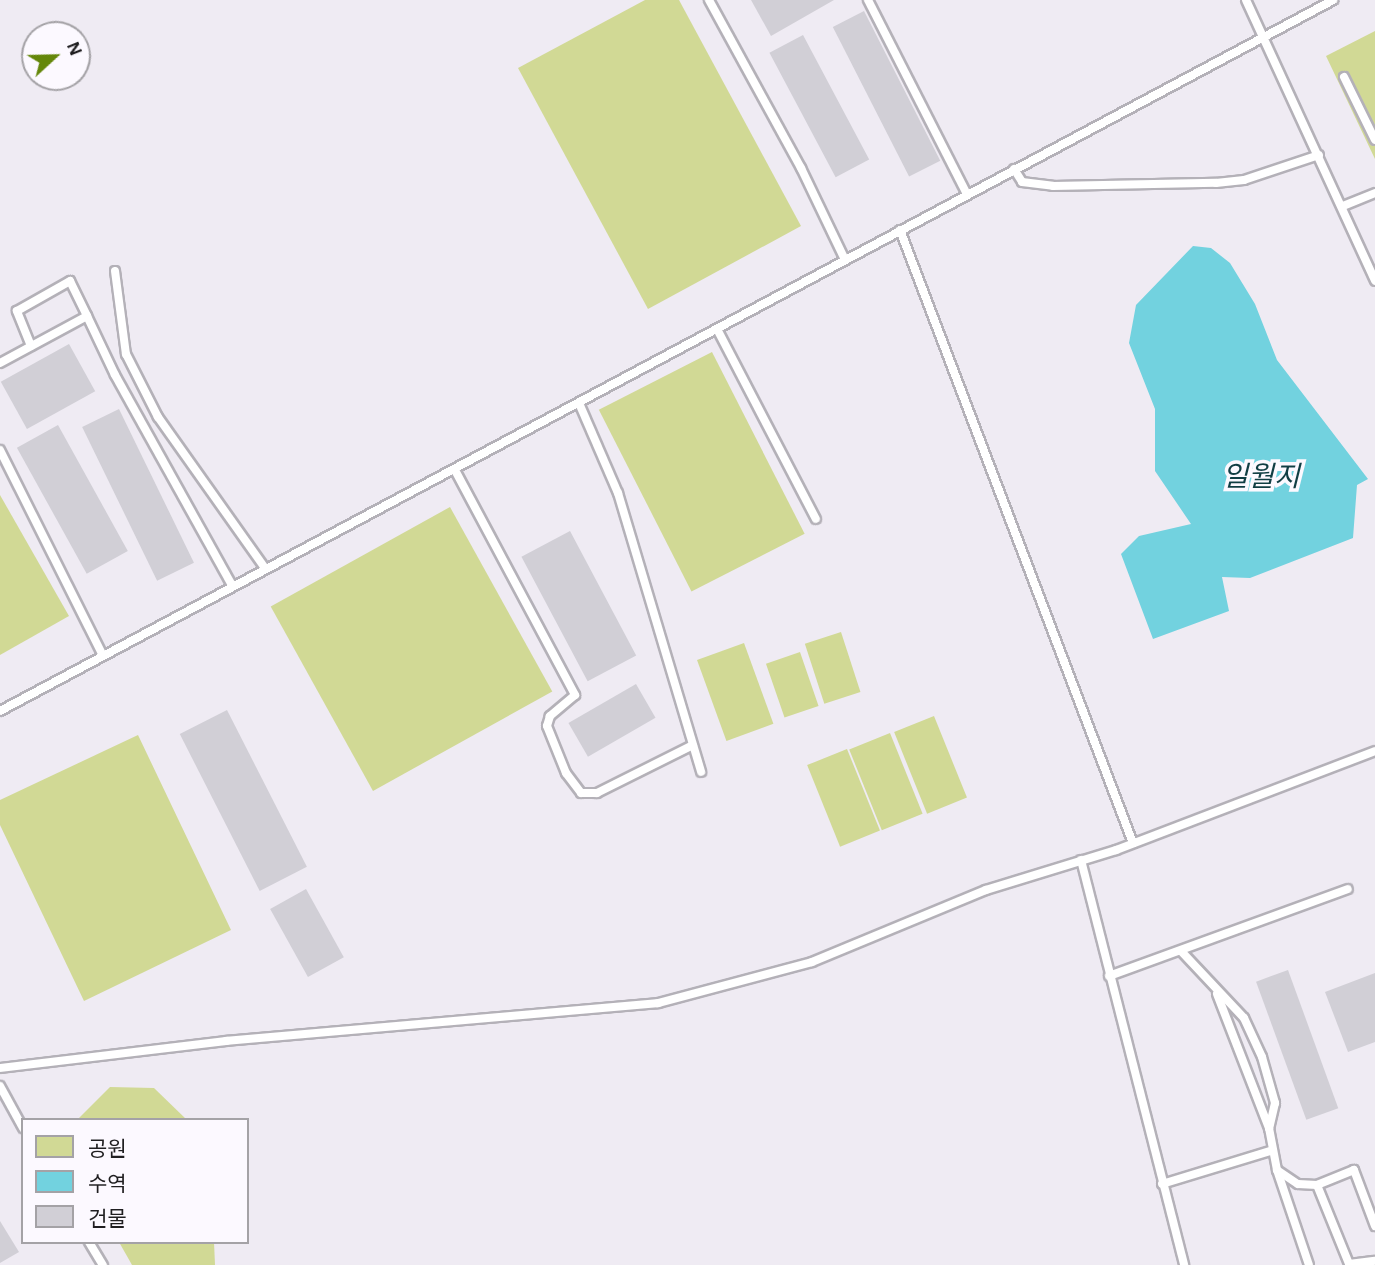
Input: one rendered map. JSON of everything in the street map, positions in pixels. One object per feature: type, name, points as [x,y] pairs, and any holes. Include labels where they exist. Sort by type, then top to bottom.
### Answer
[{"type":"lane","points":[[709,0],[801,168],[845,260]]},
{"type":"lane","points":[[868,0],[967,194]]},
{"type":"lane","points":[[1246,0],[1343,206],[1375,281]]},
{"type":"lane","points":[[0,712],[232,585],[456,472],[900,230],[1333,0]]},
{"type":"lane","points":[[1345,76],[1375,140]]},
{"type":"lane","points":[[1014,169],[1022,183],[1053,186],[1216,183],[1244,180],[1319,155]]},
{"type":"lane","points":[[1343,206],[1375,193]]},
{"type":"lane","points":[[900,230],[1133,843]]},
{"type":"lane","points":[[115,271],[126,354],[158,417],[265,568]]},
{"type":"lane","points":[[31,346],[17,311],[70,281],[115,375],[232,585]]},
{"type":"lane","points":[[0,362],[87,316]]},
{"type":"lane","points":[[717,329],[816,519]]},
{"type":"lane","points":[[579,403],[618,493],[701,772]]},
{"type":"lane","points":[[0,450],[103,656]]},
{"type":"lane","points":[[456,472],[575,695],[550,716],[547,726],[566,773],[580,793],[597,793],[693,745]]},
{"type":"lane","points":[[0,1068],[226,1041],[658,1003],[812,962],[986,890],[1133,843],[1375,751]]},
{"type":"lane","points":[[1082,860],[1109,976],[1184,1265]]},
{"type":"lane","points":[[1109,976],[1348,889]]},
{"type":"lane","points":[[1181,951],[1217,993],[1244,1018],[1262,1057],[1275,1103],[1269,1128]]},
{"type":"lane","points":[[1217,993],[1269,1128],[1277,1170],[1309,1265]]},
{"type":"lane","points":[[0,1086],[21,1124]]},
{"type":"lane","points":[[1162,1184],[1273,1150]]},
{"type":"lane","points":[[1277,1170],[1298,1184],[1317,1185],[1354,1170],[1375,1226]]},
{"type":"lane","points":[[1317,1185],[1349,1264],[1375,1261]]},
{"type":"lane","points":[[90,1244],[103,1265]]},
{"type":"green space","points":[[645,0],[679,0],[801,226],[648,309],[518,68]]},
{"type":"green space","points":[[1375,31],[1375,159],[1326,56]]},
{"type":"green space","points":[[712,352],[805,534],[691,591],[599,410]]},
{"type":"green space","points":[[0,495],[69,616],[0,655]]},
{"type":"green space","points":[[450,507],[552,692],[373,791],[271,606]]},
{"type":"green space","points":[[841,632],[860,692],[824,704],[805,644]]},
{"type":"green space","points":[[744,643],[773,724],[726,741],[697,660]]},
{"type":"green space","points":[[800,652],[819,706],[785,718],[766,664]]},
{"type":"green space","points":[[934,716],[967,798],[927,814],[894,732]]},
{"type":"green space","points":[[890,733],[923,814],[882,830],[849,749]]},
{"type":"green space","points":[[138,735],[231,930],[84,1001],[0,825],[0,800]]},
{"type":"green space","points":[[847,749],[880,831],[840,847],[807,765]]},
{"type":"green space","points":[[110,1087],[154,1088],[185,1118],[79,1118]]},
{"type":"green space","points":[[120,1244],[214,1244],[215,1265],[132,1265]]},
{"type":"water","name":"일월지","points":[[1193,246],[1211,248],[1230,263],[1255,304],[1277,360],[1368,479],[1357,485],[1353,538],[1250,578],[1222,577],[1229,611],[1153,639],[1121,554],[1139,536],[1191,524],[1155,471],[1155,409],[1129,343],[1136,305]]},
{"type":"building","points":[[751,0],[834,0],[771,36]]},
{"type":"building","points":[[864,11],[940,161],[909,177],[833,27]]},
{"type":"building","points":[[803,35],[869,159],[836,177],[769,53]]},
{"type":"building","points":[[69,344],[95,391],[27,429],[1,382]]},
{"type":"building","points":[[119,409],[194,563],[157,581],[82,427]]},
{"type":"building","points":[[58,425],[128,551],[87,574],[17,448]]},
{"type":"building","points":[[570,531],[636,655],[588,681],[521,557]]},
{"type":"building","points":[[636,684],[656,718],[588,757],[568,723]]},
{"type":"building","points":[[227,710],[307,867],[260,891],[180,734]]},
{"type":"building","points":[[306,889],[344,957],[308,977],[270,909]]},
{"type":"building","points":[[1288,970],[1338,1108],[1306,1120],[1256,982]]},
{"type":"building","points":[[1375,973],[1375,1042],[1348,1052],[1325,992]]},
{"type":"building","points":[[0,1221],[19,1252],[0,1263]]}]
